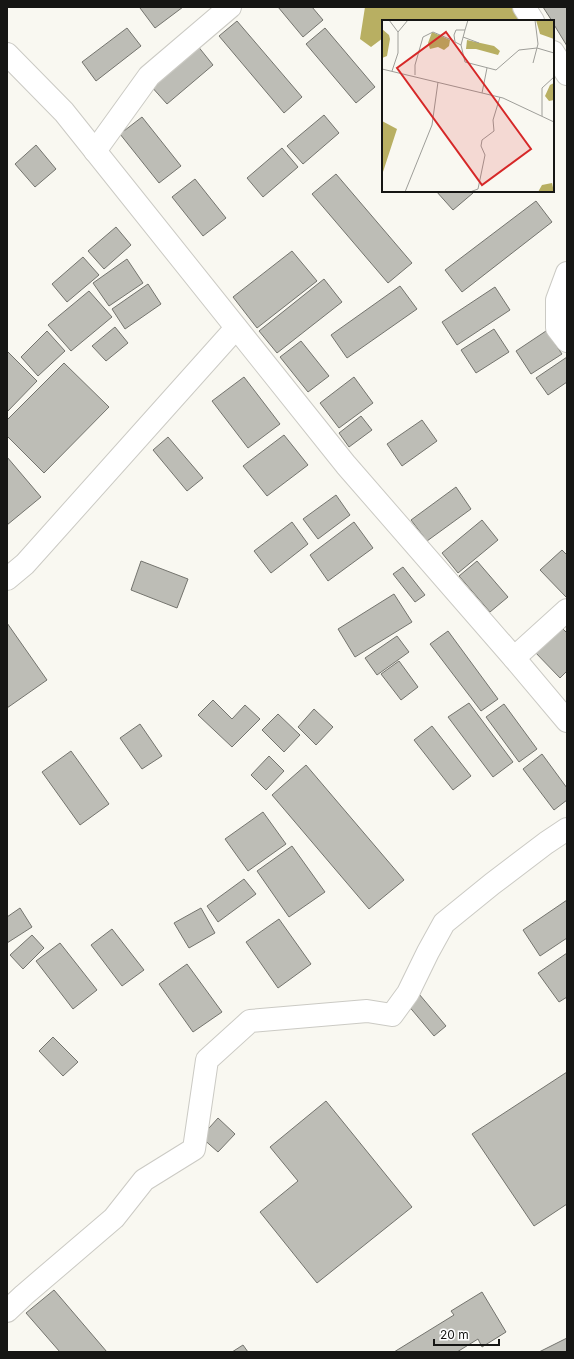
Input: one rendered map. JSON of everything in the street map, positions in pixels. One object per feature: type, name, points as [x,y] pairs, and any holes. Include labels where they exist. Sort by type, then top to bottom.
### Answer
[{"type":"street","points":[[95,151],[150,76],[230,7]]},
{"type":"street","points":[[524,7],[532,20]]},
{"type":"street","points":[[7,54],[64,112],[346,465],[567,721]]},
{"type":"street","points":[[554,54],[567,74]]},
{"type":"street","points":[[567,273],[557,300],[557,328],[567,341]]},
{"type":"street","points":[[7,580],[25,564],[236,328]]},
{"type":"street","points":[[514,658],[567,610]]},
{"type":"street","points":[[7,1311],[114,1218],[144,1180],[194,1148],[207,1060],[250,1021],[368,1011],[392,1015],[408,993],[444,923],[498,879],[567,829]]},
{"type":"shaded area","points":[[365,7],[524,7],[531,20],[382,20],[382,39],[371,47],[360,39]]},
{"type":"building","points":[[183,7],[155,28],[140,8]]},
{"type":"building","points":[[278,7],[312,7],[323,20],[303,37]]},
{"type":"building","points":[[543,7],[567,7],[567,46],[554,25],[554,20],[551,20]]},
{"type":"building","points":[[237,21],[302,97],[284,113],[219,36]]},
{"type":"building","points":[[127,28],[141,46],[96,81],[82,62]]},
{"type":"building","points":[[325,28],[375,87],[356,103],[306,44]]},
{"type":"building","points":[[197,45],[213,65],[167,104],[150,85]]},
{"type":"building","points":[[324,115],[339,133],[303,164],[287,146]]},
{"type":"building","points":[[142,117],[181,166],[159,183],[120,134]]},
{"type":"building","points":[[36,145],[56,169],[35,187],[15,164]]},
{"type":"building","points":[[282,148],[298,167],[263,197],[247,178]]},
{"type":"building","points":[[336,174],[412,263],[388,283],[312,194]]},
{"type":"building","points":[[195,179],[226,218],[203,236],[172,197]]},
{"type":"building","points":[[437,192],[473,193],[453,210]]},
{"type":"building","points":[[536,201],[552,222],[462,292],[445,270]]},
{"type":"building","points":[[116,227],[131,245],[104,269],[88,251]]},
{"type":"building","points":[[292,251],[317,281],[257,328],[233,297]]},
{"type":"building","points":[[83,257],[99,275],[67,302],[52,284]]},
{"type":"building","points":[[127,259],[143,283],[109,306],[93,283]]},
{"type":"building","points":[[324,279],[342,302],[277,353],[259,331]]},
{"type":"building","points":[[148,284],[161,304],[125,329],[112,309]]},
{"type":"building","points":[[400,286],[417,309],[347,358],[331,335]]},
{"type":"building","points":[[495,287],[510,310],[457,345],[442,322]]},
{"type":"building","points":[[89,291],[112,317],[71,351],[48,325]]},
{"type":"building","points":[[115,327],[128,343],[106,361],[92,346]]},
{"type":"building","points":[[494,329],[509,352],[476,373],[461,350]]},
{"type":"building","points":[[47,331],[65,351],[38,376],[21,357]]},
{"type":"building","points":[[546,331],[562,354],[531,374],[516,351]]},
{"type":"building","points":[[301,341],[329,376],[308,392],[280,357]]},
{"type":"building","points":[[7,351],[37,381],[7,412]]},
{"type":"building","points":[[567,357],[567,382],[548,395],[536,378]]},
{"type":"building","points":[[64,363],[109,407],[44,473],[7,436],[7,420]]},
{"type":"building","points":[[244,377],[280,424],[248,448],[212,401]]},
{"type":"building","points":[[354,377],[373,403],[339,428],[320,403]]},
{"type":"building","points":[[361,416],[372,430],[349,447],[339,433]]},
{"type":"building","points":[[422,420],[437,441],[402,466],[387,444]]},
{"type":"building","points":[[284,435],[308,465],[267,496],[243,466]]},
{"type":"building","points":[[168,437],[203,478],[187,491],[153,450]]},
{"type":"building","points":[[7,457],[41,497],[7,525]]},
{"type":"building","points":[[456,487],[471,509],[427,541],[411,520]]},
{"type":"building","points":[[336,495],[350,515],[318,539],[303,519]]},
{"type":"building","points":[[482,520],[498,540],[458,573],[442,553]]},
{"type":"building","points":[[292,522],[308,544],[271,573],[254,551]]},
{"type":"building","points":[[354,522],[373,548],[328,581],[310,555]]},
{"type":"building","points":[[562,550],[567,555],[566,597],[540,570]]},
{"type":"building","points":[[141,561],[188,579],[177,608],[131,590]]},
{"type":"building","points":[[477,561],[508,597],[490,612],[459,576]]},
{"type":"building","points":[[403,567],[425,595],[415,602],[393,574]]},
{"type":"building","points":[[394,594],[412,622],[355,657],[338,629]]},
{"type":"building","points":[[7,623],[47,680],[7,708]]},
{"type":"building","points":[[559,625],[567,633],[567,671],[560,678],[533,650]]},
{"type":"building","points":[[448,631],[498,699],[481,711],[430,644]]},
{"type":"building","points":[[397,636],[409,652],[377,675],[365,658]]},
{"type":"building","points":[[399,661],[418,687],[401,700],[381,674]]},
{"type":"building","points":[[213,700],[232,719],[245,705],[260,719],[232,747],[198,715]]},
{"type":"building","points":[[469,703],[513,762],[493,777],[448,717]]},
{"type":"building","points":[[504,704],[537,749],[519,762],[486,717]]},
{"type":"building","points":[[314,709],[333,727],[316,745],[298,727]]},
{"type":"building","points":[[278,714],[300,735],[284,752],[262,730]]},
{"type":"building","points":[[140,724],[162,756],[142,769],[120,738]]},
{"type":"building","points":[[432,726],[471,776],[453,790],[414,740]]},
{"type":"building","points":[[71,751],[109,804],[80,825],[42,772]]},
{"type":"building","points":[[542,754],[567,788],[567,800],[554,810],[523,769]]},
{"type":"building","points":[[269,756],[284,771],[266,790],[251,775]]},
{"type":"building","points":[[306,765],[404,880],[369,909],[272,795]]},
{"type":"building","points":[[263,812],[286,844],[248,871],[225,839]]},
{"type":"building","points":[[292,846],[325,892],[289,917],[257,871]]},
{"type":"building","points":[[244,879],[256,894],[218,922],[207,906]]},
{"type":"building","points":[[567,900],[567,938],[540,956],[523,930]]},
{"type":"building","points":[[20,908],[32,927],[7,943],[7,917]]},
{"type":"building","points":[[201,908],[215,933],[189,948],[174,923]]},
{"type":"building","points":[[279,919],[311,964],[278,988],[246,942]]},
{"type":"building","points":[[112,929],[144,970],[122,986],[91,945]]},
{"type":"building","points":[[32,935],[44,948],[23,969],[10,955]]},
{"type":"building","points":[[60,943],[97,990],[73,1009],[36,961]]},
{"type":"building","points":[[567,953],[567,997],[559,1002],[538,973]]},
{"type":"building","points":[[187,964],[222,1012],[193,1032],[159,984]]},
{"type":"building","points":[[419,994],[446,1026],[434,1036],[407,1004]]},
{"type":"building","points":[[53,1037],[78,1062],[63,1076],[39,1051]]},
{"type":"building","points":[[567,1072],[567,1204],[534,1226],[472,1134]]},
{"type":"building","points":[[326,1101],[412,1207],[317,1283],[260,1212],[298,1181],[270,1147]]},
{"type":"building","points":[[218,1118],[235,1134],[218,1152],[201,1137]]},
{"type":"building","points":[[54,1290],[107,1352],[60,1352],[26,1313]]},
{"type":"building","points":[[482,1292],[506,1332],[482,1347],[478,1339],[457,1352],[394,1352],[454,1315],[451,1311]]},
{"type":"building","points":[[567,1338],[567,1352],[539,1352]]},
{"type":"building","points":[[243,1345],[248,1352],[232,1352]]}]
